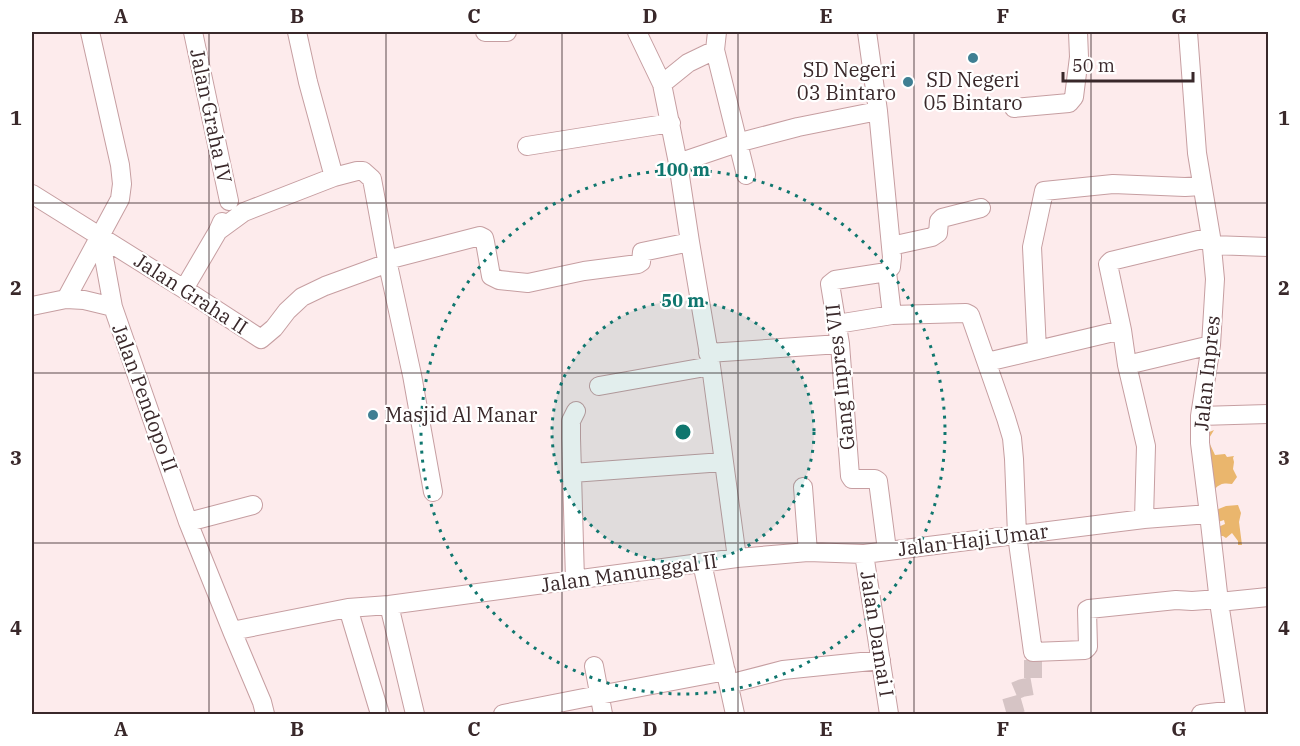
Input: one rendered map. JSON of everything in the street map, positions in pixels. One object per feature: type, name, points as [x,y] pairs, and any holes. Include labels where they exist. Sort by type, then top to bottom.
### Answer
[{"type":"street","points":[[66,299],[120,199],[122,184],[120,165],[90,32]]},
{"type":"street","name":"Jalan Graha IV","points":[[193,32],[229,201]]},
{"type":"street","points":[[297,32],[334,177]]},
{"type":"street","points":[[484,32],[507,32]]},
{"type":"street","name":"Jalan Manunggal II","points":[[232,631],[348,608],[389,605],[737,558],[678,163],[662,84],[637,32]]},
{"type":"street","points":[[717,32],[715,50],[746,176]]},
{"type":"street","points":[[867,32],[878,111],[892,257],[891,267],[886,272],[892,315]]},
{"type":"street","points":[[1014,108],[1071,101],[1074,97],[1079,57],[1078,32]]},
{"type":"street","name":"Jalan Inpres","points":[[1188,32],[1197,153],[1215,279],[1211,345],[1200,416],[1201,451],[1235,712]]},
{"type":"street","points":[[662,84],[688,63],[715,50]]},
{"type":"street","points":[[678,163],[737,143],[798,127],[878,111]]},
{"type":"street","points":[[527,146],[670,123]]},
{"type":"street","points":[[218,231],[244,212],[334,177],[357,171],[368,174],[372,179],[433,492]]},
{"type":"street","points":[[1037,350],[1032,247],[1044,191],[1113,183],[1202,186]]},
{"type":"street","points":[[32,194],[100,236]]},
{"type":"street","points":[[184,289],[218,231],[229,201],[244,212]]},
{"type":"street","points":[[891,246],[932,237],[938,233],[939,221],[942,218],[981,208]]},
{"type":"street","name":"Jalan Graha II","points":[[100,236],[261,339],[302,297],[384,264],[387,260]]},
{"type":"street","name":"Jalan Pendopo II","points":[[100,236],[113,307],[189,522],[232,631]]},
{"type":"street","points":[[387,260],[480,236],[484,238],[491,276],[499,280],[528,283],[584,271],[638,264],[641,262],[642,252],[690,242]]},
{"type":"street","points":[[1143,519],[1146,446],[1127,364],[1108,262],[1211,241],[1269,247]]},
{"type":"street","name":"Gang Inpres VII","points":[[886,272],[835,280],[830,284],[840,344],[850,476],[852,479],[878,481],[887,550]]},
{"type":"street","points":[[32,306],[66,299],[84,300],[113,307]]},
{"type":"street","points":[[837,324],[892,315],[969,314],[1012,438],[1017,535],[1034,652],[1086,649],[1088,647],[1087,610],[1089,609],[1176,600],[1269,597]]},
{"type":"street","points":[[987,362],[1122,330]]},
{"type":"street","points":[[599,386],[709,359],[840,344]]},
{"type":"street","points":[[1127,364],[1211,345]]},
{"type":"street","points":[[575,580],[571,421],[576,411]]},
{"type":"street","points":[[1200,416],[1269,414]]},
{"type":"street","points":[[572,473],[723,462]]},
{"type":"street","points":[[803,487],[808,552]]},
{"type":"street","points":[[189,522],[253,505]]},
{"type":"street","name":"Jalan Haji Umar","points":[[737,558],[808,552],[864,554],[1143,519],[1209,514]]},
{"type":"street","name":"Jalan Damai I","points":[[864,554],[889,714]]},
{"type":"street","points":[[702,563],[735,714]]},
{"type":"street","points":[[389,605],[415,714]]},
{"type":"street","points":[[348,608],[380,714]]},
{"type":"street","points":[[232,631],[265,714]]},
{"type":"street","points":[[503,714],[599,695],[783,670],[881,660]]},
{"type":"street","points":[[594,666],[603,714]]},
{"type":"street","points":[[1201,714],[1235,712]]},
{"type":"shaded area","points":[[1214,430],[1208,440],[1207,433]]},
{"type":"shaded area","points":[[1208,440],[1215,455],[1234,456],[1233,469],[1237,477],[1232,484],[1215,489]]},
{"type":"shaded area","points":[[1238,505],[1241,513],[1239,522],[1242,545],[1238,545],[1232,533],[1226,538],[1216,536],[1216,528],[1225,524],[1224,520],[1218,522],[1216,510]]},
{"type":"tunnel","points":[[1016,714],[1010,693],[1033,686],[1033,652]]},
{"type":"place","name":"SD Negeri 05 Bintaro","points":[[973,58]]},
{"type":"place","name":"SD Negeri 03 Bintaro","points":[[908,82]]},
{"type":"place","name":"Masjid Al Manar","points":[[373,415]]}]
